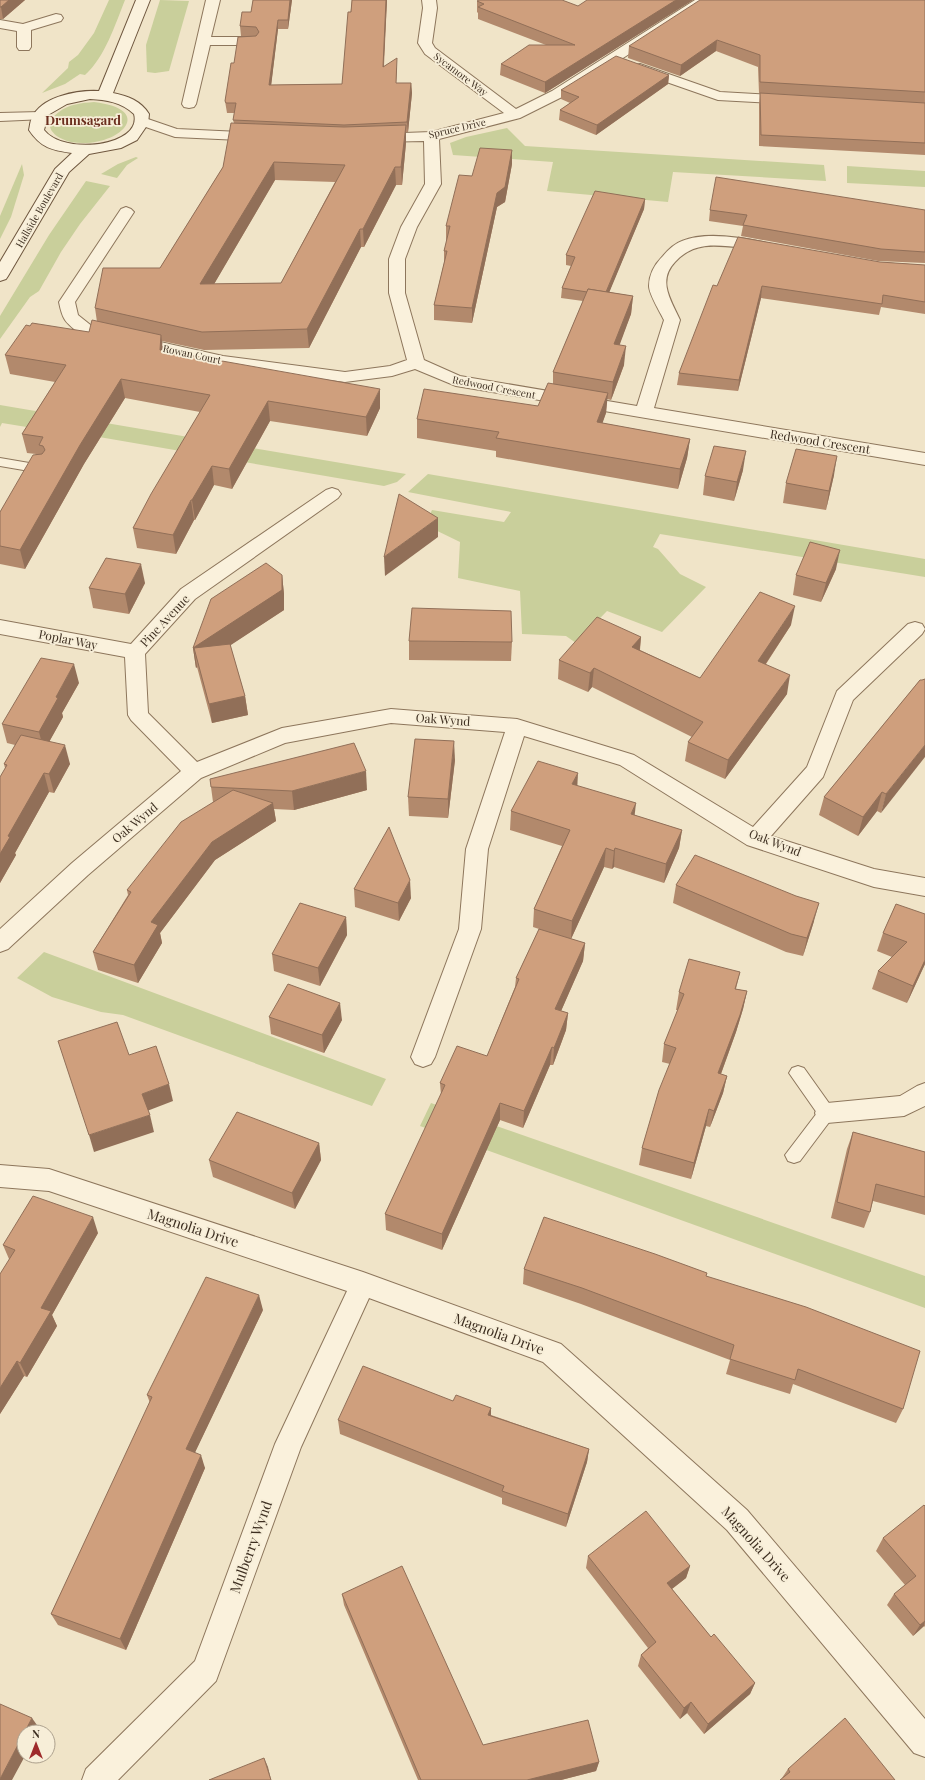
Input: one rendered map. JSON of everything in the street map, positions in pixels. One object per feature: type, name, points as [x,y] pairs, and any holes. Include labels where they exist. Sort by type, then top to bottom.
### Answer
[{"type":"street","points":[[105,95],[143,0]]},
{"type":"street","points":[[189,104],[213,0]]},
{"type":"street","name":"Sycamore Way","points":[[429,0],[430,8],[425,43],[430,51],[515,114]]},
{"type":"street","name":"Spruce Drive","points":[[360,139],[431,136],[515,114],[557,94],[614,59],[704,0]]},
{"type":"street","points":[[0,24],[24,28],[56,18]]},
{"type":"street","points":[[24,28],[24,47]]},
{"type":"street","points":[[204,41],[252,41]]},
{"type":"street","points":[[614,59],[718,96],[800,101]]},
{"type":"street","points":[[90,95],[105,95],[120,98],[133,104],[140,112],[142,120],[139,129],[130,138],[112,146],[84,150],[67,149],[53,145],[42,139],[36,131],[36,122],[40,116],[50,107],[62,101],[90,95]]},
{"type":"street","points":[[0,117],[40,116]]},
{"type":"street","points":[[142,120],[175,133],[274,138]]},
{"type":"street","points":[[416,363],[397,293],[398,259],[409,227],[433,184],[431,136]]},
{"type":"street","name":"Hallside Boulevard","points":[[0,276],[63,169],[84,150]]},
{"type":"street","name":"Rowan Court","points":[[126,212],[67,302],[70,318],[87,331],[223,361],[345,377],[392,372],[416,363]]},
{"type":"street","points":[[644,413],[672,320],[657,287],[661,267],[677,250],[688,244],[705,242],[744,243],[781,250]]},
{"type":"street","name":"Redwood Crescent","points":[[416,363],[456,381],[925,460]]},
{"type":"street","name":"Pine Avenue","points":[[194,772],[138,715],[135,652],[188,594],[332,494]]},
{"type":"street","name":"Poplar Way","points":[[0,627],[135,652]]},
{"type":"street","points":[[755,839],[816,771],[844,696],[915,629]]},
{"type":"street","name":"Oak Wynd","points":[[0,943],[80,869],[194,772],[282,736],[391,716],[516,726],[626,760],[755,839],[874,878],[925,886]]},
{"type":"street","points":[[423,1057],[470,929],[477,849],[516,726]]},
{"type":"street","points":[[827,1113],[904,1106],[925,1093]]},
{"type":"street","name":"Magnolia Drive","points":[[0,1176],[49,1180],[363,1284],[552,1353],[737,1520],[925,1742]]},
{"type":"street","name":"Mulberry Wynd","points":[[97,1780],[206,1671],[289,1444],[363,1284]]},
{"type":"lane","points":[[0,462],[41,469]]},
{"type":"lane","points":[[794,1155],[827,1113],[798,1073]]},
{"type":"green space","points":[[109,0],[125,0],[109,40],[92,68],[85,75],[80,74],[65,84],[42,93],[68,68],[69,62],[78,55],[94,33]]},
{"type":"green space","points":[[160,0],[189,1],[169,71],[155,73],[147,72],[146,45]]},
{"type":"green space","points":[[94,102],[114,106],[125,113],[128,120],[124,128],[115,135],[103,140],[88,143],[71,142],[65,140],[55,134],[52,130],[50,122],[53,117],[63,109],[76,104]]},
{"type":"green space","points":[[507,128],[525,146],[824,165],[826,181],[673,172],[668,202],[547,191],[553,162],[453,155],[450,143],[466,137]]},
{"type":"green space","points":[[136,157],[138,158],[127,165],[117,178],[101,174],[118,164]]},
{"type":"green space","points":[[22,164],[24,175],[11,217],[0,239],[0,216]]},
{"type":"green space","points":[[847,166],[925,171],[925,187],[847,183]]},
{"type":"green space","points":[[86,181],[110,186],[80,224],[61,252],[39,291],[30,297],[0,339],[0,316],[49,235]]},
{"type":"green space","points":[[0,405],[406,474],[397,482],[384,486],[41,427],[39,429],[2,423],[0,427]]},
{"type":"green space","points":[[428,474],[925,559],[925,577],[660,534],[653,547],[658,549],[680,574],[706,587],[662,632],[607,611],[576,643],[566,636],[522,634],[520,591],[458,578],[460,542],[425,525],[432,510],[504,522],[511,512],[408,492]]},
{"type":"green space","points":[[44,952],[386,1079],[372,1106],[123,1015],[101,1012],[52,997],[17,978]]},
{"type":"green space","points":[[431,1103],[925,1276],[925,1308],[420,1126]]},
{"type":"building","points":[[0,0],[9,0],[0,7]]},
{"type":"building","points":[[253,0],[290,0],[288,20],[278,20],[269,85],[342,84],[348,12],[351,12],[352,0],[386,0],[383,67],[397,58],[396,83],[411,83],[407,122],[344,125],[233,120],[236,103],[226,103],[225,101],[231,63],[234,63],[238,37],[256,36],[259,32],[256,27],[240,26],[242,12],[251,12]]},
{"type":"building","points":[[562,0],[578,6],[587,0],[676,0],[545,82],[501,64],[529,45],[575,45],[478,7],[484,4],[477,1]]},
{"type":"building","points":[[700,0],[925,0],[925,92],[760,82],[760,55],[717,40],[681,65],[629,46]]},
{"type":"building","points":[[616,56],[669,75],[597,125],[560,110],[579,97],[561,90]]},
{"type":"building","points":[[760,93],[925,103],[925,143],[761,135]]},
{"type":"building","points":[[231,123],[344,127],[406,125],[401,167],[395,167],[363,229],[360,229],[307,329],[202,332],[95,308],[103,268],[160,268],[223,167]],"holes":[[[274,162],[345,165],[281,283],[200,284]]]},
{"type":"building","points":[[480,148],[512,150],[505,187],[497,193],[472,308],[434,305],[447,251],[444,251],[450,226],[446,226],[459,175],[472,176]]},
{"type":"building","points":[[716,177],[925,210],[925,252],[881,249],[743,225],[747,215],[710,210]]},
{"type":"building","points":[[595,191],[645,199],[606,292],[588,289],[587,292],[562,288],[575,257],[566,255]]},
{"type":"building","points":[[738,237],[880,262],[925,265],[925,302],[883,295],[882,304],[762,286],[739,380],[679,373],[713,285],[717,286]]},
{"type":"building","points":[[588,289],[633,296],[614,344],[626,346],[613,382],[553,372]]},
{"type":"building","points":[[92,320],[161,335],[160,350],[380,389],[366,417],[268,401],[229,469],[212,466],[191,500],[173,535],[133,528],[151,494],[210,395],[121,379],[80,445],[20,550],[0,546],[0,512],[33,455],[42,454],[45,450],[43,446],[39,445],[43,437],[22,434],[66,365],[5,355],[26,325],[30,326],[32,323],[89,332]]},
{"type":"building","points":[[548,383],[608,393],[597,422],[690,439],[680,469],[496,438],[499,432],[417,419],[424,389],[538,406]]},
{"type":"building","points":[[714,446],[746,451],[737,482],[705,476]]},
{"type":"building","points":[[796,449],[837,456],[829,491],[786,483]]},
{"type":"building","points":[[399,494],[438,518],[384,557]]},
{"type":"building","points":[[810,542],[840,550],[826,583],[796,575]]},
{"type":"building","points":[[106,558],[141,564],[125,594],[89,588]]},
{"type":"building","points":[[266,563],[282,575],[282,590],[193,648],[211,599]]},
{"type":"building","points":[[760,592],[795,606],[758,661],[790,675],[728,760],[688,742],[703,722],[594,668],[590,673],[559,660],[597,617],[641,637],[632,647],[700,678]]},
{"type":"building","points":[[412,608],[511,611],[512,642],[409,641]]},
{"type":"building","points":[[230,644],[245,696],[209,704],[194,648]]},
{"type":"building","points":[[41,658],[74,664],[56,697],[58,698],[39,732],[2,724]]},
{"type":"building","points":[[925,679],[925,745],[886,794],[882,792],[863,817],[824,797],[920,680]]},
{"type":"building","points":[[21,735],[65,745],[49,774],[44,773],[8,836],[10,837],[0,854],[0,777],[7,765],[4,764]]},
{"type":"building","points":[[415,739],[454,741],[448,799],[408,797]]},
{"type":"building","points":[[354,743],[366,771],[292,791],[211,787],[210,779]]},
{"type":"building","points":[[538,761],[578,773],[572,784],[636,803],[631,814],[682,830],[666,864],[615,848],[614,851],[606,848],[572,921],[534,909],[570,830],[511,811]]},
{"type":"building","points":[[233,790],[273,803],[212,842],[151,922],[158,925],[134,965],[93,952],[131,892],[127,890],[181,822]]},
{"type":"building","points":[[389,827],[410,880],[398,903],[354,889]]},
{"type":"building","points":[[695,855],[796,896],[819,903],[807,938],[791,934],[676,885]]},
{"type":"building","points":[[300,903],[346,917],[318,968],[272,954]]},
{"type":"building","points":[[896,904],[925,914],[925,960],[913,986],[878,971],[907,942],[883,933]]},
{"type":"building","points":[[539,929],[585,943],[555,1009],[568,1013],[554,1048],[552,1047],[524,1111],[500,1103],[442,1234],[385,1214],[445,1085],[440,1083],[457,1046],[487,1056],[519,979],[516,978]]},
{"type":"building","points":[[689,959],[740,972],[735,989],[747,991],[740,1015],[718,1073],[727,1076],[714,1111],[709,1109],[694,1163],[642,1148],[659,1090],[676,1048],[664,1044],[684,994],[679,992]]},
{"type":"building","points":[[288,984],[340,1003],[322,1035],[269,1017]]},
{"type":"building","points":[[117,1022],[129,1055],[156,1046],[169,1084],[142,1094],[150,1115],[89,1135],[58,1041]]},
{"type":"building","points":[[237,1112],[319,1143],[292,1193],[209,1160]]},
{"type":"building","points":[[853,1132],[925,1152],[925,1197],[876,1184],[870,1212],[837,1202]]},
{"type":"building","points":[[33,1196],[93,1217],[41,1308],[51,1311],[20,1363],[17,1361],[0,1388],[0,1274],[15,1250],[3,1245]]},
{"type":"building","points":[[544,1217],[655,1254],[707,1273],[706,1276],[806,1307],[920,1351],[903,1409],[798,1369],[795,1380],[730,1359],[734,1345],[582,1288],[524,1269]]},
{"type":"building","points":[[206,1277],[259,1295],[186,1449],[201,1455],[120,1639],[51,1614],[152,1397],[147,1395]]},
{"type":"building","points":[[363,1366],[453,1401],[456,1395],[491,1408],[488,1415],[589,1449],[568,1514],[502,1491],[504,1486],[338,1420]]},
{"type":"building","points":[[924,1505],[925,1621],[920,1625],[894,1594],[916,1576],[883,1538]]},
{"type":"building","points":[[646,1511],[690,1566],[667,1583],[711,1637],[714,1634],[755,1683],[708,1724],[691,1702],[684,1708],[641,1655],[656,1642],[588,1556]]},
{"type":"building","points":[[402,1566],[483,1745],[588,1720],[599,1762],[527,1780],[421,1780],[342,1594]]},
{"type":"building","points":[[0,1704],[32,1718],[29,1724],[16,1724],[16,1748],[0,1779]]},
{"type":"building","points":[[845,1718],[895,1780],[780,1780],[790,1772],[788,1769]]},
{"type":"building","points":[[264,1758],[271,1780],[209,1780]]},
{"type":"district","name":"Drumsagard","points":[[83,120]]}]
